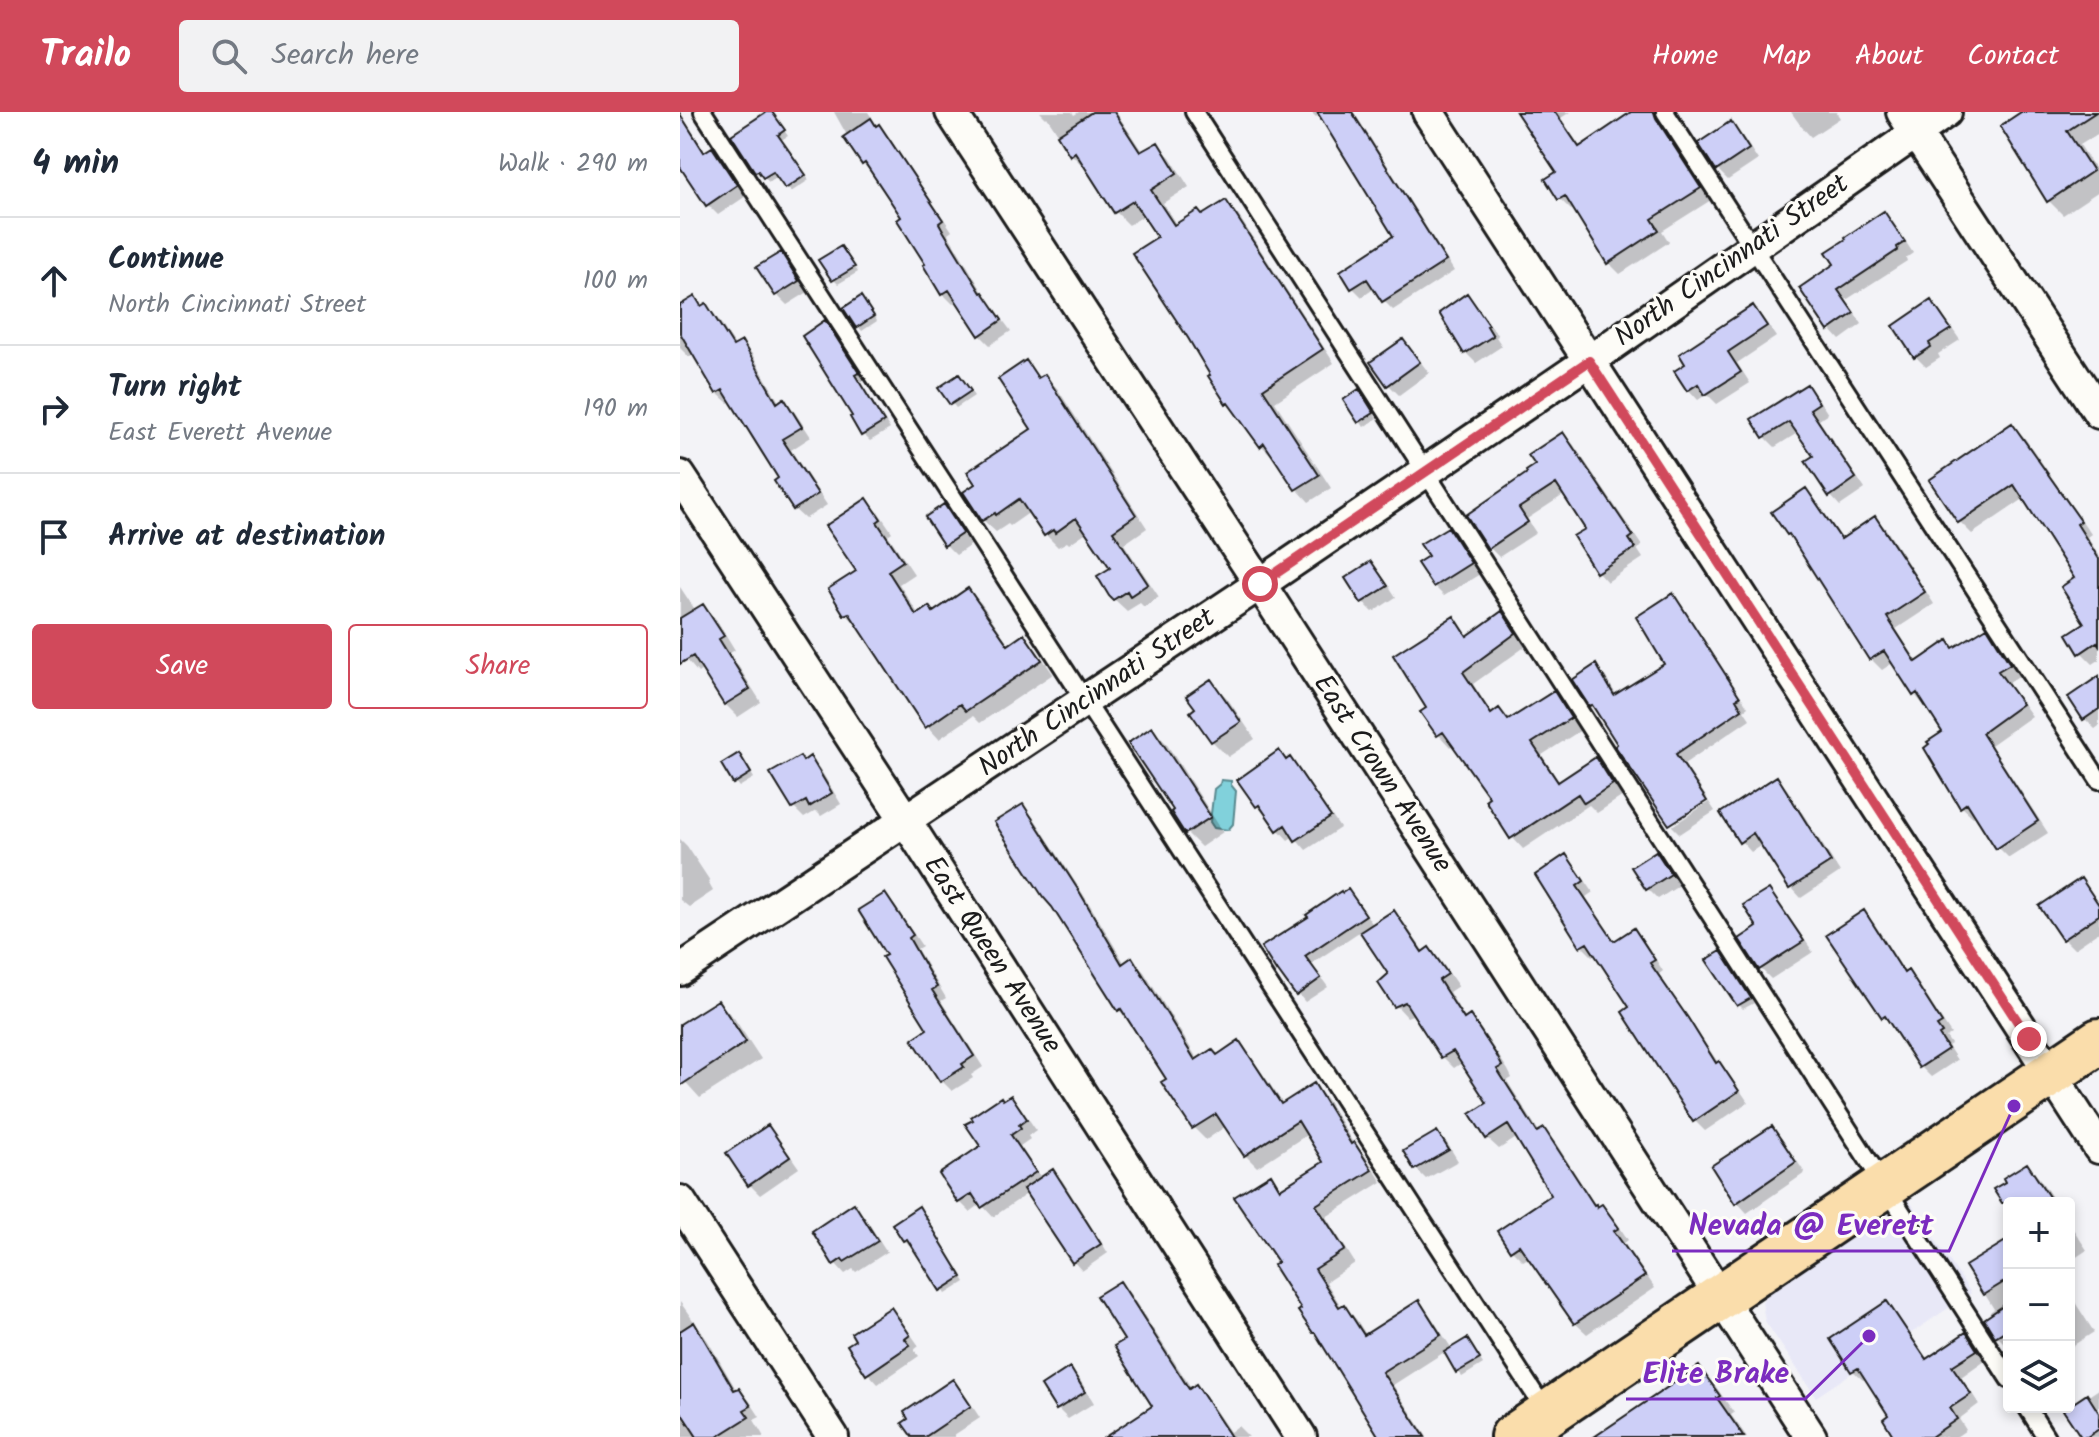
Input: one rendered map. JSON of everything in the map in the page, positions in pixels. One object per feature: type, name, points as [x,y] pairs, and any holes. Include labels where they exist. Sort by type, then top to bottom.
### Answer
[{"type":"main road","points":[[1528,1429],[2099,1041]]},
{"type":"street","name":"East Crown Avenue","points":[[951,112],[1811,1437]]},
{"type":"street","points":[[1428,112],[2099,1148]]},
{"type":"street","name":"North Cincinnati Street","points":[[680,970],[1086,701],[1589,361],[1753,247],[1909,122],[1946,112]]},
{"type":"street","points":[[1909,122],[2099,413]]},
{"type":"street","name":"East Queen Avenue","points":[[680,476],[906,821],[1301,1437]]},
{"type":"street","points":[[680,1201],[833,1437]]},
{"type":"lane","points":[[703,112],[1086,701],[1528,1429]]},
{"type":"lane","points":[[1194,112],[2003,1370]]},
{"type":"lane","points":[[1665,112],[2099,780]]},
{"type":"lane","points":[[2031,1413],[2046,1437]]},
{"type":"shaded area","points":[[1907,1197],[1971,1293],[1816,1397],[1765,1321],[1762,1302],[1770,1289]]},
{"type":"water","points":[[1221,780],[1231,781],[1236,791],[1233,824],[1228,830],[1214,828],[1210,822],[1214,789]]},
{"type":"building","points":[[766,112],[772,112],[785,130],[778,135],[806,175],[785,189],[773,172],[763,178],[758,171],[755,172],[731,135]]},
{"type":"building","points":[[1092,112],[1114,112],[1140,152],[1158,142],[1177,173],[1151,190],[1174,225],[1198,210],[1202,215],[1226,200],[1323,349],[1263,389],[1319,475],[1295,490],[1264,443],[1260,447],[1226,404],[1188,338],[1132,253],[1157,237],[1133,201],[1114,213],[1075,152],[1070,156],[1057,135]]},
{"type":"building","points":[[1317,112],[1352,112],[1446,261],[1382,302],[1367,279],[1351,289],[1340,271],[1393,236]]},
{"type":"building","points":[[1516,112],[1555,112],[1579,147],[1631,112],[1654,112],[1701,188],[1652,219],[1659,230],[1607,264],[1565,196],[1558,200],[1545,179],[1556,172]]},
{"type":"building","points":[[2021,112],[2096,112],[2067,131],[2093,171],[2047,202],[2000,126]]},
{"type":"building","points":[[680,114],[704,152],[712,147],[737,185],[706,206],[680,167]]},
{"type":"building","points":[[871,118],[876,126],[879,124],[943,220],[939,223],[944,232],[981,293],[1002,320],[979,336],[949,290],[941,295],[897,220],[901,217],[865,163],[862,165],[843,137]]},
{"type":"building","points":[[1731,121],[1749,149],[1716,171],[1698,143]]},
{"type":"building","points":[[1884,211],[1905,242],[1897,247],[1898,250],[1838,290],[1854,313],[1828,331],[1799,288],[1834,264],[1826,252]]},
{"type":"building","points":[[841,246],[855,267],[832,281],[818,260]]},
{"type":"building","points":[[781,252],[799,281],[775,296],[756,267]]},
{"type":"building","points":[[1467,293],[1493,336],[1464,354],[1439,313]]},
{"type":"building","points":[[695,296],[701,306],[706,303],[733,346],[742,341],[777,403],[784,398],[802,427],[782,439],[818,494],[793,510],[774,481],[778,478],[723,390],[716,394],[680,333],[680,305]]},
{"type":"building","points":[[861,296],[874,316],[856,328],[843,308]]},
{"type":"building","points":[[1931,300],[1951,329],[1929,343],[1931,347],[1914,358],[1893,326]]},
{"type":"building","points":[[1753,305],[1767,326],[1728,352],[1741,372],[1705,395],[1698,384],[1687,391],[1674,371],[1685,364],[1679,354]]},
{"type":"building","points":[[825,320],[859,373],[855,375],[884,422],[861,436],[852,416],[802,336]]},
{"type":"building","points":[[1403,339],[1420,362],[1387,386],[1370,362]]},
{"type":"building","points":[[1026,360],[1038,378],[1045,374],[1136,515],[1113,531],[1148,584],[1130,596],[1127,591],[1113,600],[1109,596],[1097,576],[1110,568],[1076,518],[1055,533],[1053,530],[1044,536],[1019,499],[982,521],[963,492],[975,484],[967,472],[1031,429],[998,379]]},
{"type":"building","points":[[959,374],[971,391],[950,405],[938,388]]},
{"type":"building","points":[[1807,384],[1819,403],[1810,409],[1856,478],[1829,497],[1805,461],[1813,456],[1789,422],[1763,438],[1751,419]]},
{"type":"building","points":[[1359,389],[1374,413],[1358,423],[1343,400]]},
{"type":"building","points":[[2012,423],[2081,521],[2077,524],[2099,559],[2099,645],[2097,642],[2079,654],[2067,634],[2084,623],[2061,587],[2074,578],[2014,485],[1958,523],[1929,480]]},
{"type":"building","points":[[1563,432],[1633,536],[1629,539],[1635,548],[1596,573],[1573,536],[1585,529],[1556,484],[1519,508],[1528,522],[1488,549],[1466,515],[1527,473],[1535,465],[1528,455]]},
{"type":"building","points":[[1806,488],[1841,539],[1875,516],[1925,592],[1887,617],[1916,662],[1948,640],[1953,648],[1987,627],[2010,664],[1998,671],[2022,704],[1982,733],[2038,821],[1996,849],[1967,803],[1960,808],[1924,748],[1929,744],[1927,742],[1942,732],[1917,693],[1913,696],[1884,651],[1869,660],[1789,534],[1771,512]]},
{"type":"building","points":[[867,498],[881,519],[877,522],[903,561],[888,571],[916,615],[929,606],[933,612],[968,588],[1008,645],[1024,634],[1042,660],[966,711],[960,704],[925,728],[849,613],[844,615],[828,589],[856,571],[825,526]]},
{"type":"building","points":[[944,504],[963,533],[944,546],[925,517]]},
{"type":"building","points":[[1448,527],[1471,563],[1433,587],[1417,563],[1428,556],[1420,544]]},
{"type":"building","points":[[1371,561],[1388,586],[1361,603],[1345,578]]},
{"type":"building","points":[[1673,593],[1740,697],[1736,699],[1742,709],[1676,754],[1707,801],[1669,825],[1615,746],[1617,744],[1592,705],[1589,706],[1572,680],[1596,664],[1614,695],[1664,664],[1636,617]]},
{"type":"building","points":[[703,604],[724,636],[719,639],[750,689],[724,705],[693,656],[680,664],[680,618]]},
{"type":"building","points":[[1502,611],[1516,633],[1463,672],[1491,714],[1499,708],[1508,720],[1554,691],[1571,718],[1532,743],[1558,782],[1596,757],[1613,784],[1584,803],[1578,794],[1510,839],[1485,800],[1489,797],[1443,732],[1437,736],[1420,712],[1426,708],[1393,655],[1454,616],[1467,636]]},
{"type":"building","points":[[2099,676],[2099,709],[2083,720],[2068,697]]},
{"type":"building","points":[[1211,679],[1241,722],[1211,742],[1190,712],[1195,708],[1186,696]]},
{"type":"building","points":[[1152,727],[1211,817],[1185,834],[1171,812],[1173,810],[1128,743]]},
{"type":"building","points":[[1279,750],[1286,760],[1290,757],[1331,817],[1295,841],[1285,825],[1277,831],[1237,780]]},
{"type":"building","points":[[739,753],[751,773],[733,784],[721,764]]},
{"type":"building","points":[[800,756],[803,761],[810,756],[832,793],[809,807],[806,801],[792,809],[770,773]]},
{"type":"building","points":[[1777,776],[1831,862],[1789,889],[1753,833],[1739,843],[1720,813]]},
{"type":"building","points":[[1023,804],[1122,964],[1132,957],[1195,1060],[1212,1049],[1217,1055],[1239,1040],[1281,1104],[1314,1083],[1351,1144],[1354,1142],[1372,1170],[1316,1205],[1345,1250],[1315,1269],[1339,1307],[1344,1304],[1364,1335],[1419,1300],[1441,1335],[1382,1372],[1425,1437],[1379,1437],[1315,1333],[1298,1311],[1301,1309],[1273,1265],[1278,1262],[1234,1197],[1271,1174],[1280,1189],[1323,1162],[1298,1121],[1244,1156],[1216,1114],[1192,1129],[1161,1082],[1166,1079],[1121,1009],[1118,1011],[994,822]]},
{"type":"building","points":[[1656,851],[1671,874],[1646,890],[1631,867]]},
{"type":"building","points":[[1566,854],[1584,881],[1577,886],[1614,941],[1634,928],[1655,960],[1650,963],[1716,1063],[1719,1061],[1739,1091],[1693,1122],[1622,1012],[1629,1007],[1587,943],[1580,947],[1535,875]]},
{"type":"building","points":[[2081,878],[2099,905],[2099,915],[2062,940],[2039,906]]},
{"type":"building","points":[[1348,889],[1366,915],[1305,956],[1321,978],[1296,996],[1261,947]]},
{"type":"building","points":[[1769,889],[1804,941],[1759,970],[1739,939],[1757,927],[1743,905]]},
{"type":"building","points":[[885,893],[913,935],[909,938],[937,987],[932,990],[974,1056],[962,1064],[964,1067],[940,1082],[912,1039],[927,1029],[882,957],[886,955],[858,910]]},
{"type":"building","points":[[1394,910],[1422,952],[1429,947],[1448,974],[1439,980],[1464,1019],[1470,1015],[1497,1056],[1502,1066],[1497,1069],[1537,1132],[1544,1128],[1594,1205],[1602,1204],[1619,1228],[1614,1231],[1645,1276],[1574,1324],[1519,1245],[1510,1251],[1497,1231],[1551,1195],[1508,1125],[1486,1139],[1470,1114],[1487,1103],[1453,1051],[1441,1058],[1405,1002],[1394,1007],[1378,983],[1388,974],[1360,932]]},
{"type":"building","points":[[1864,910],[1904,973],[1908,970],[1942,1023],[1937,1026],[1942,1033],[1939,1035],[1948,1049],[1919,1068],[1826,935]]},
{"type":"building","points":[[1721,951],[1751,998],[1737,1006],[1706,960]]},
{"type":"building","points":[[718,1000],[746,1042],[680,1086],[680,1024]]},
{"type":"building","points":[[1011,1095],[1027,1119],[1011,1135],[1036,1172],[981,1208],[972,1194],[958,1203],[939,1174],[980,1146],[965,1124],[973,1120],[971,1117],[1001,1097],[1003,1100]]},
{"type":"building","points":[[768,1125],[790,1157],[748,1186],[726,1153]]},
{"type":"building","points":[[1772,1126],[1796,1162],[1735,1204],[1711,1166]]},
{"type":"building","points":[[1437,1131],[1449,1150],[1414,1170],[1403,1151]]},
{"type":"building","points":[[2027,1163],[2049,1197],[2003,1197],[2002,1203],[1993,1189],[2005,1182],[2003,1178]]},
{"type":"building","points":[[1053,1169],[1101,1244],[1072,1263],[1023,1189]]},
{"type":"building","points":[[854,1203],[878,1241],[844,1262],[842,1259],[833,1265],[812,1231]]},
{"type":"building","points":[[919,1206],[962,1277],[940,1291],[907,1239],[903,1241],[892,1224]]},
{"type":"building","points":[[2003,1243],[2003,1283],[1983,1295],[1965,1266]]},
{"type":"building","points":[[1120,1281],[1189,1389],[1196,1384],[1231,1437],[1105,1437],[1152,1406],[1114,1346],[1124,1340],[1096,1296]]},
{"type":"building","points":[[1887,1301],[1926,1359],[1966,1332],[1977,1350],[1952,1366],[1971,1394],[1950,1408],[1957,1419],[1931,1437],[1894,1437],[1883,1419],[1888,1415],[1858,1368],[1851,1372],[1830,1339]]},
{"type":"building","points":[[2003,1306],[2003,1332],[1995,1337],[1984,1319]]},
{"type":"building","points":[[891,1307],[910,1335],[905,1339],[910,1345],[866,1375],[847,1345],[855,1340],[851,1333]]},
{"type":"building","points":[[694,1322],[734,1390],[739,1388],[751,1406],[744,1410],[749,1417],[717,1437],[697,1437],[680,1411],[680,1331]]},
{"type":"building","points":[[1467,1338],[1480,1359],[1456,1373],[1444,1352]]},
{"type":"building","points":[[1699,1366],[1744,1437],[1594,1437]]},
{"type":"building","points":[[1070,1367],[1085,1392],[1056,1410],[1041,1386]]},
{"type":"building","points":[[953,1379],[971,1406],[925,1437],[912,1437],[902,1423],[908,1419],[904,1412]]},
{"type":"building","points":[[2087,1394],[2099,1413],[2099,1429],[2087,1437],[2081,1437],[2065,1413],[2075,1413],[2075,1402]]},
{"type":"place","name":"Nevada @ Everett","points":[[2014,1106]]},
{"type":"place","name":"Elite Brake","points":[[1869,1336]]},
{"type":"route","points":[[1260,584],[1589,361],[2029,1039]]}]
